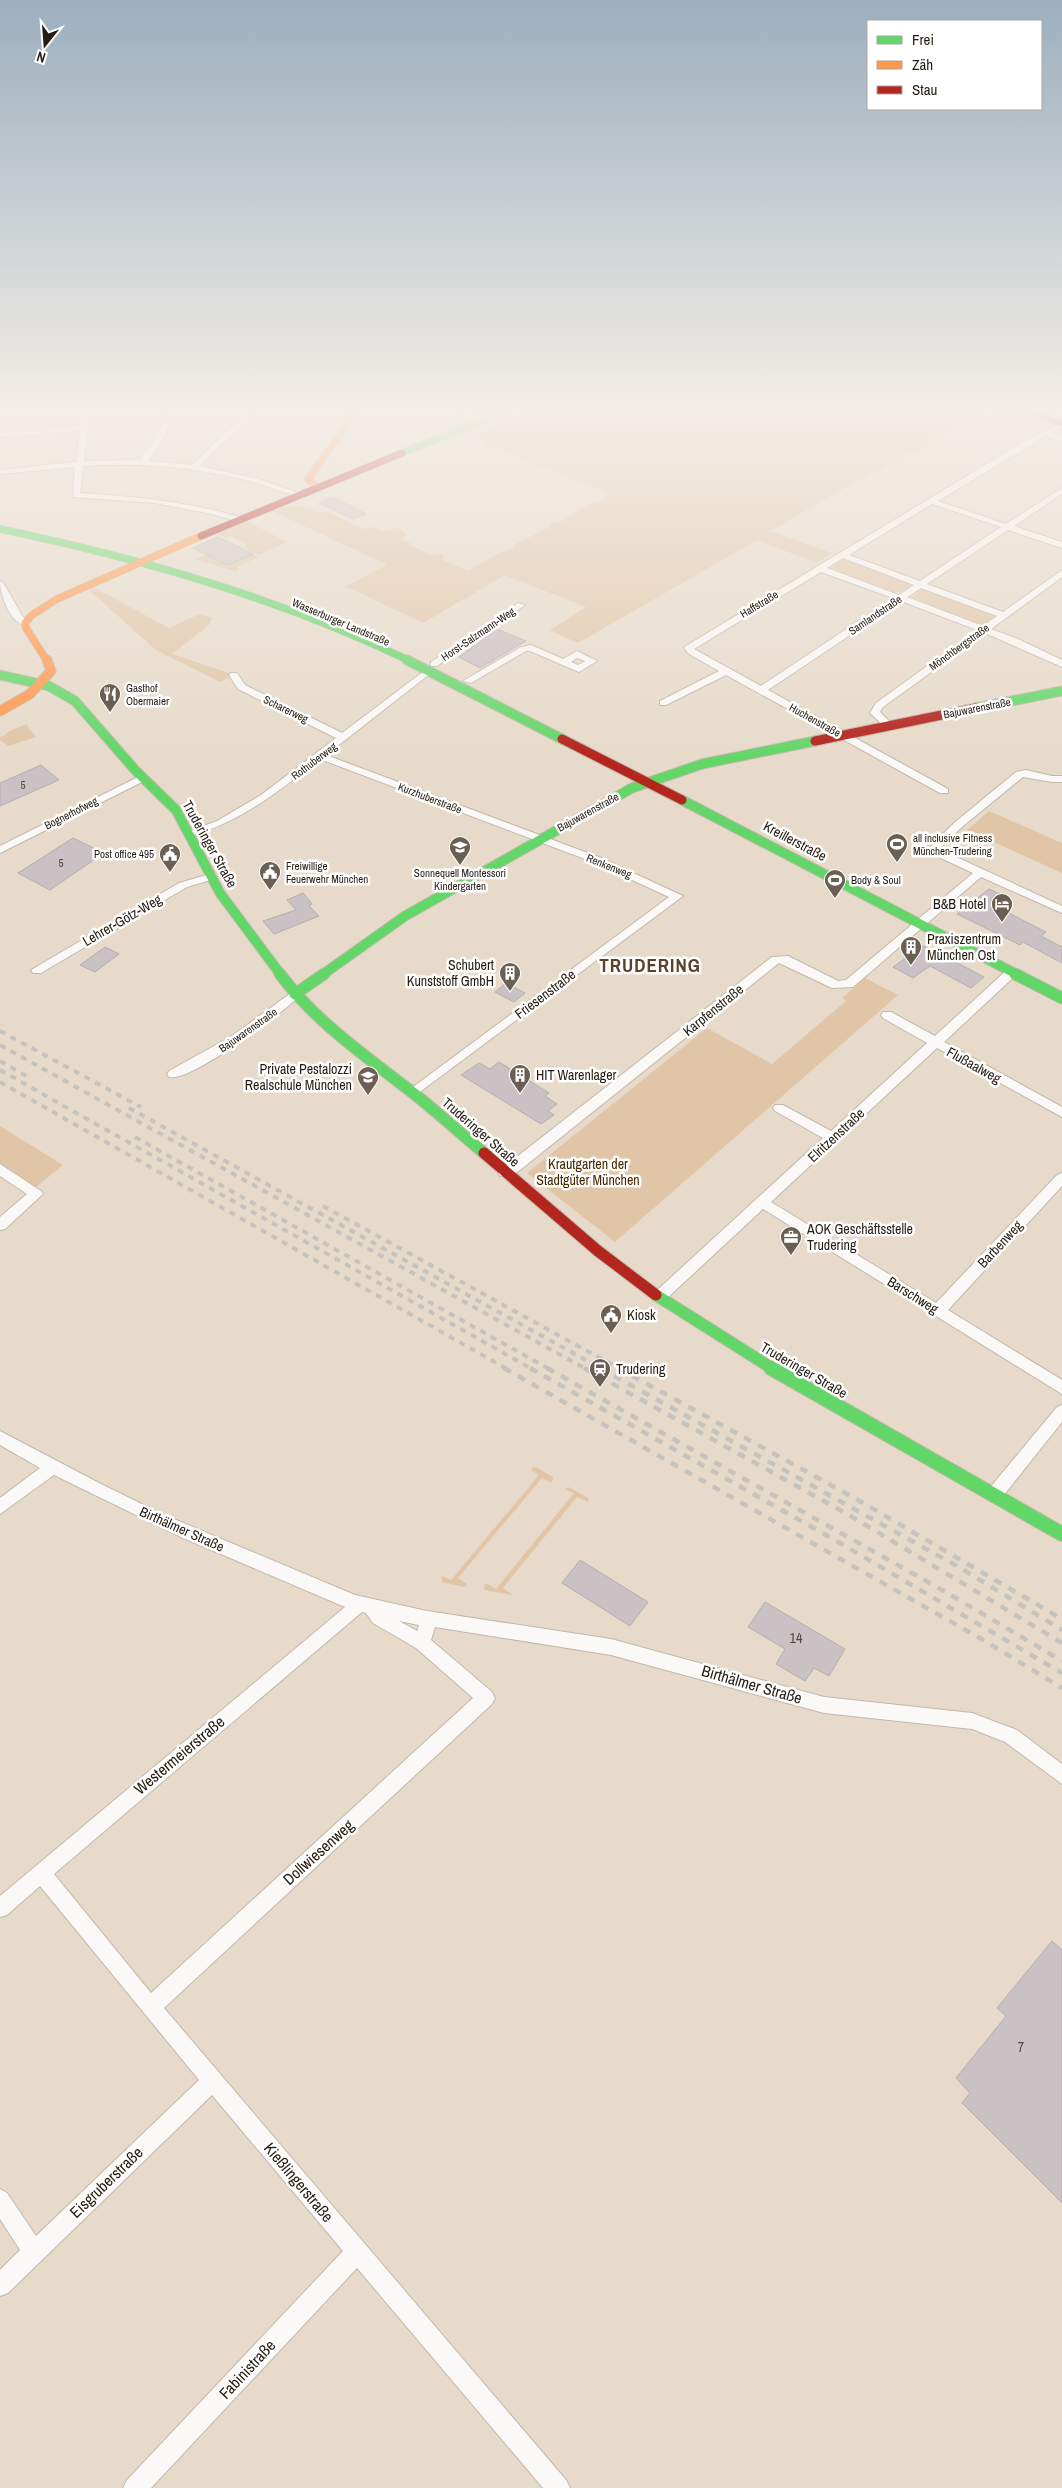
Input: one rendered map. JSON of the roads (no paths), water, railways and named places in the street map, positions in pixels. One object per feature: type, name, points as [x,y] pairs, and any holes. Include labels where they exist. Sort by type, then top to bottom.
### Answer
[{"type":"main road","name":"Wasserburger Landstraße","points":[[15,527],[154,556],[228,578],[297,602],[380,638],[647,782]]},
{"type":"main road","points":[[0,711],[25,697],[42,683],[51,669],[28,634],[25,623],[35,612],[56,600],[142,561],[222,527]]},
{"type":"main road","name":"Wasserburger Landstraße","points":[[0,530],[142,561],[193,575],[296,610],[468,681],[661,777]]},
{"type":"main road","name":"Truderinger Straße","points":[[0,675],[42,683],[63,692],[75,700],[142,778],[170,802],[190,833],[210,877],[295,994],[343,1039],[413,1094],[598,1252],[694,1321],[807,1390],[1062,1534]]},
{"type":"main road","name":"Bajuwarenstraße","points":[[295,994],[405,916],[632,788],[647,782],[702,764],[1062,691]]},
{"type":"main road","name":"Kreillerstraße","points":[[661,777],[924,920],[1012,972],[1062,998]]},
{"type":"main road","name":"Kreillerstraße","points":[[647,782],[924,920],[1062,986]]},
{"type":"street","name":"Haffstraße","points":[[689,648],[887,527]]},
{"type":"street","name":"Samlandstraße","points":[[762,690],[1005,527]]},
{"type":"street","points":[[1010,527],[1062,545]]},
{"type":"street","points":[[842,554],[1003,614]]},
{"type":"street","points":[[820,568],[984,629],[1062,664]]},
{"type":"street","name":"Mönchbergstraße","points":[[889,726],[875,712],[879,706],[1062,572]]},
{"type":"street","points":[[0,584],[19,619],[25,623]]},
{"type":"street","name":"Horst-Salzmann-Weg","points":[[431,667],[521,605]]},
{"type":"street","name":"Huchenstraße","points":[[689,648],[692,652],[728,670],[944,791]]},
{"type":"street","points":[[468,681],[524,650],[536,649],[564,662]]},
{"type":"street","name":"Rothuberweg","points":[[190,833],[221,823],[247,809],[344,738],[431,667]]},
{"type":"street","points":[[663,703],[728,670]]},
{"type":"street","name":"Scharerweg","points":[[234,675],[241,688],[344,738]]},
{"type":"street","name":"Kurzhuberstraße","points":[[320,756],[540,839]]},
{"type":"street","points":[[1062,779],[1051,780],[1033,774],[1020,774],[934,846],[936,852],[1062,910]]},
{"type":"street","name":"Bognerhofweg","points":[[0,850],[142,778]]},
{"type":"street","name":"Renkenweg","points":[[540,839],[624,871],[677,896]]},
{"type":"street","name":"Karpfenstraße","points":[[505,1173],[518,1165],[776,960],[784,959],[836,985],[849,984],[979,873]]},
{"type":"street","name":"Lehrer-Götz-Weg","points":[[37,970],[183,885],[210,877]]},
{"type":"street","name":"Friesenstraße","points":[[413,1094],[677,896]]},
{"type":"street","name":"Elritzenstraße","points":[[659,1297],[1012,972]]},
{"type":"street","name":"Bajuwarenstraße","points":[[173,1074],[212,1056],[295,994]]},
{"type":"street","name":"Flußaalweg","points":[[887,1015],[1062,1113]]},
{"type":"street","points":[[779,1108],[833,1138]]},
{"type":"street","points":[[0,1169],[36,1194],[0,1225]]},
{"type":"street","name":"Barbenweg","points":[[938,1311],[1062,1178]]},
{"type":"street","name":"Barschweg","points":[[763,1202],[1062,1388]]},
{"type":"street","points":[[994,1495],[1062,1411]]},
{"type":"street","name":"Birthälmer Straße","points":[[0,1437],[52,1468],[211,1542],[366,1605],[429,1618],[612,1647],[823,1704],[856,1711],[965,1719],[994,1728],[1014,1738],[1062,1775]]},
{"type":"street","points":[[0,1507],[52,1468]]},
{"type":"street","name":"Birthälmer Straße","points":[[366,1605],[379,1618],[422,1643],[486,1698]]},
{"type":"street","name":"Westermeierstraße","points":[[0,1908],[366,1605]]},
{"type":"street","points":[[422,1643],[429,1618]]},
{"type":"street","name":"Dollwiesenweg","points":[[150,2007],[486,1698]]},
{"type":"street","name":"Kießlingerstraße","points":[[42,1874],[150,2007],[558,2488]]},
{"type":"street","name":"Eisgruberstraße","points":[[0,2285],[213,2080]]},
{"type":"street","points":[[0,2200],[34,2252]]},
{"type":"street","name":"Fabinistraße","points":[[136,2488],[358,2251]]},
{"type":"railway","points":[[0,1031],[141,1107]]},
{"type":"railway","points":[[0,1045],[586,1369]]},
{"type":"railway","points":[[0,1061],[28,1077]]},
{"type":"railway","points":[[0,1070],[532,1369]]},
{"type":"railway","points":[[0,1082],[507,1369]]},
{"type":"railway","points":[[129,1108],[602,1369]]},
{"type":"railway","points":[[135,1137],[549,1369]]},
{"type":"railway","points":[[323,1206],[620,1369]]},
{"type":"railway","points":[[504,1368],[985,1641],[1062,1688]]},
{"type":"railway","points":[[530,1368],[833,1539],[1062,1673]]},
{"type":"railway","points":[[547,1368],[944,1591],[1062,1661]]},
{"type":"railway","points":[[584,1368],[849,1515],[1062,1643]]},
{"type":"railway","points":[[600,1368],[957,1566],[1062,1630]]},
{"type":"railway","points":[[618,1368],[858,1500],[1062,1619]]},
{"type":"place","name":"Gasthof Obermaier","points":[[110,713]]},
{"type":"place","name":"all inclusive Fitness München-Trudering","points":[[897,863]]},
{"type":"place","name":"Sonnequell Montessori Kindergarten","points":[[460,866]]},
{"type":"place","name":"Post office 495","points":[[170,873]]},
{"type":"place","name":"Freiwillige Feuerwehr München","points":[[270,891]]},
{"type":"place","name":"Body & Soul","points":[[835,899]]},
{"type":"place","name":"B&B Hotel","points":[[1002,923]]},
{"type":"place","name":"Praxiszentrum München Ost","points":[[911,966]]},
{"type":"place","name":"Schubert Kunststoff GmbH","points":[[510,992]]},
{"type":"place","name":"HIT Warenlager","points":[[520,1094]]},
{"type":"place","name":"Private Pestalozzi Realschule München","points":[[368,1096]]},
{"type":"place","name":"AOK Geschäftsstelle Trudering","points":[[791,1256]]},
{"type":"place","name":"Kiosk","points":[[611,1334]]},
{"type":"place","name":"Trudering","points":[[600,1388]]},
{"type":"district","name":"TRUDERING","points":[[650,965]]},
{"type":"park label","name":"Krautgarten der Stadtgüter München","points":[[588,1172]]}]
